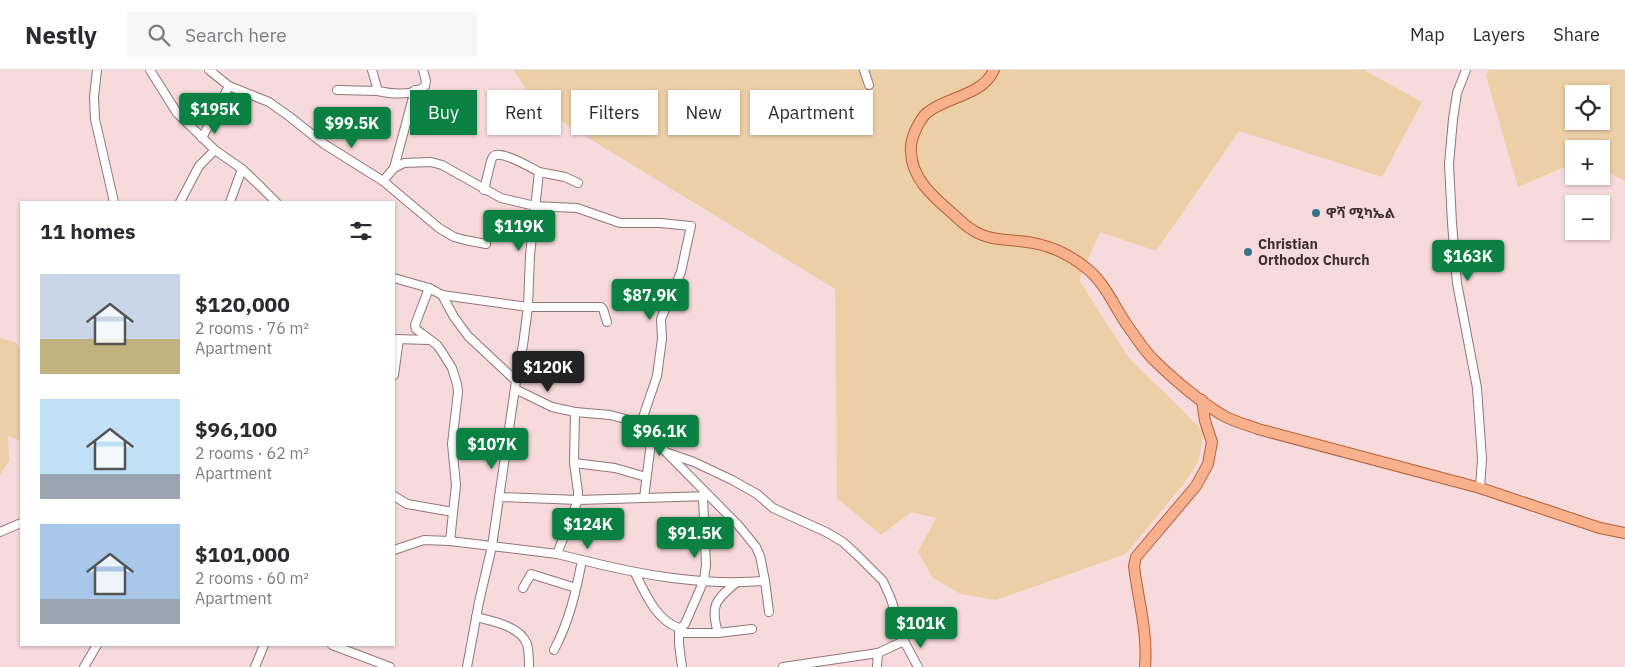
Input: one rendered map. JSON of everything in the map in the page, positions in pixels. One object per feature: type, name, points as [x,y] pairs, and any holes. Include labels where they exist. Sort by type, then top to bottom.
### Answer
[{"type":"main road","points":[[994,70],[986,81],[978,87],[928,112],[920,122],[910,150],[918,178],[924,187],[975,232],[1000,240],[1036,244],[1054,249],[1069,255],[1088,269],[1100,282],[1126,324],[1154,360],[1202,400],[1226,417],[1258,429],[1480,488],[1600,528],[1625,533]]},
{"type":"main road","points":[[1145,667],[1144,626],[1134,566],[1136,557],[1196,486],[1208,464],[1212,442],[1205,421],[1202,400]]},
{"type":"street","points":[[97,70],[94,119],[114,201]]},
{"type":"street","points":[[150,70],[177,113],[215,150],[242,169],[275,201]]},
{"type":"street","points":[[209,70],[230,86],[269,102],[324,144],[383,181],[439,228],[454,237],[486,244]]},
{"type":"street","points":[[372,70],[378,91]]},
{"type":"street","points":[[415,90],[425,86],[426,81],[423,70]]},
{"type":"street","points":[[864,70],[869,86]]},
{"type":"street","points":[[1466,70],[1457,93],[1452,118],[1449,164],[1457,283],[1477,388],[1482,459],[1480,488]]},
{"type":"street","points":[[202,138],[230,86]]},
{"type":"street","points":[[337,90],[378,91],[400,94],[410,91]]},
{"type":"street","points":[[394,168],[410,109]]},
{"type":"street","points":[[181,201],[200,166],[215,150]]},
{"type":"street","points":[[484,190],[491,161],[493,156],[496,155],[510,158],[539,172],[565,177],[578,183]]},
{"type":"street","points":[[383,181],[394,168],[404,163],[431,162],[442,165],[501,198],[535,206],[577,208],[620,223],[660,223],[691,226],[681,272],[662,319],[662,339],[657,376],[641,423]]},
{"type":"street","points":[[230,201],[242,169]]},
{"type":"street","points":[[467,667],[492,546],[523,345],[539,172]]},
{"type":"street","points":[[395,278],[428,288],[442,295],[528,307],[601,307],[607,322]]},
{"type":"street","points":[[428,288],[415,325],[416,329],[437,345],[452,368],[458,392],[452,444],[456,485],[450,541]]},
{"type":"street","points":[[442,295],[454,317],[468,336],[516,385],[552,407],[575,412],[610,414],[641,423],[646,427],[706,496],[739,526],[756,548],[760,556],[769,612]]},
{"type":"street","points":[[395,357],[396,339],[430,340]]},
{"type":"street","points":[[557,554],[578,500],[574,463],[575,412]]},
{"type":"street","points":[[644,498],[652,435]]},
{"type":"street","points":[[666,452],[694,462],[732,480],[757,494],[772,508],[810,524],[843,542],[871,567],[883,581],[891,599],[904,641],[918,667]]},
{"type":"street","points":[[574,463],[615,468],[646,477]]},
{"type":"street","points":[[499,497],[578,500],[706,496]]},
{"type":"street","points":[[679,631],[704,580],[706,565],[706,496]]},
{"type":"street","points":[[395,497],[407,504],[453,512]]},
{"type":"street","points":[[0,532],[20,524]]},
{"type":"street","points":[[395,550],[424,540],[450,541],[557,554],[635,573],[736,583],[764,581]]},
{"type":"street","points":[[554,650],[564,632],[582,560]]},
{"type":"street","points":[[635,573],[653,607],[679,631],[682,667]]},
{"type":"street","points":[[523,588],[531,574],[576,588]]},
{"type":"street","points":[[718,633],[713,613],[715,605],[721,595],[736,583]]},
{"type":"street","points":[[476,617],[502,624],[523,637],[529,655],[529,667]]},
{"type":"street","points":[[679,631],[718,633],[752,629]]},
{"type":"street","points":[[783,667],[878,653],[904,641]]},
{"type":"street","points":[[84,667],[96,646]]},
{"type":"street","points":[[255,667],[264,646]]},
{"type":"street","points":[[335,646],[390,667]]},
{"type":"street","points":[[877,667],[878,653]]},
{"type":"shaded area","points":[[513,70],[1364,70],[1422,102],[1382,177],[1239,131],[1156,251],[1100,232],[1079,280],[1129,358],[1204,432],[1198,462],[1182,486],[1126,554],[996,600],[961,594],[933,578],[918,552],[936,518],[911,512],[881,535],[837,498],[835,289],[583,135],[658,135],[658,90],[571,90],[571,127],[561,121],[561,90],[527,90]]},
{"type":"shaded area","points":[[1488,70],[1625,70],[1625,181],[1610,174],[1610,140],[1565,140],[1565,167],[1518,187],[1486,76]]},
{"type":"shaded area","points":[[0,338],[17,343],[20,350],[20,441],[8,436],[9,461],[0,475]]},
{"type":"place","name":"ዋሻ ሚካኤል","points":[[1316,213]]},
{"type":"place","name":"Christian Orthodox Church","points":[[1248,252]]}]
